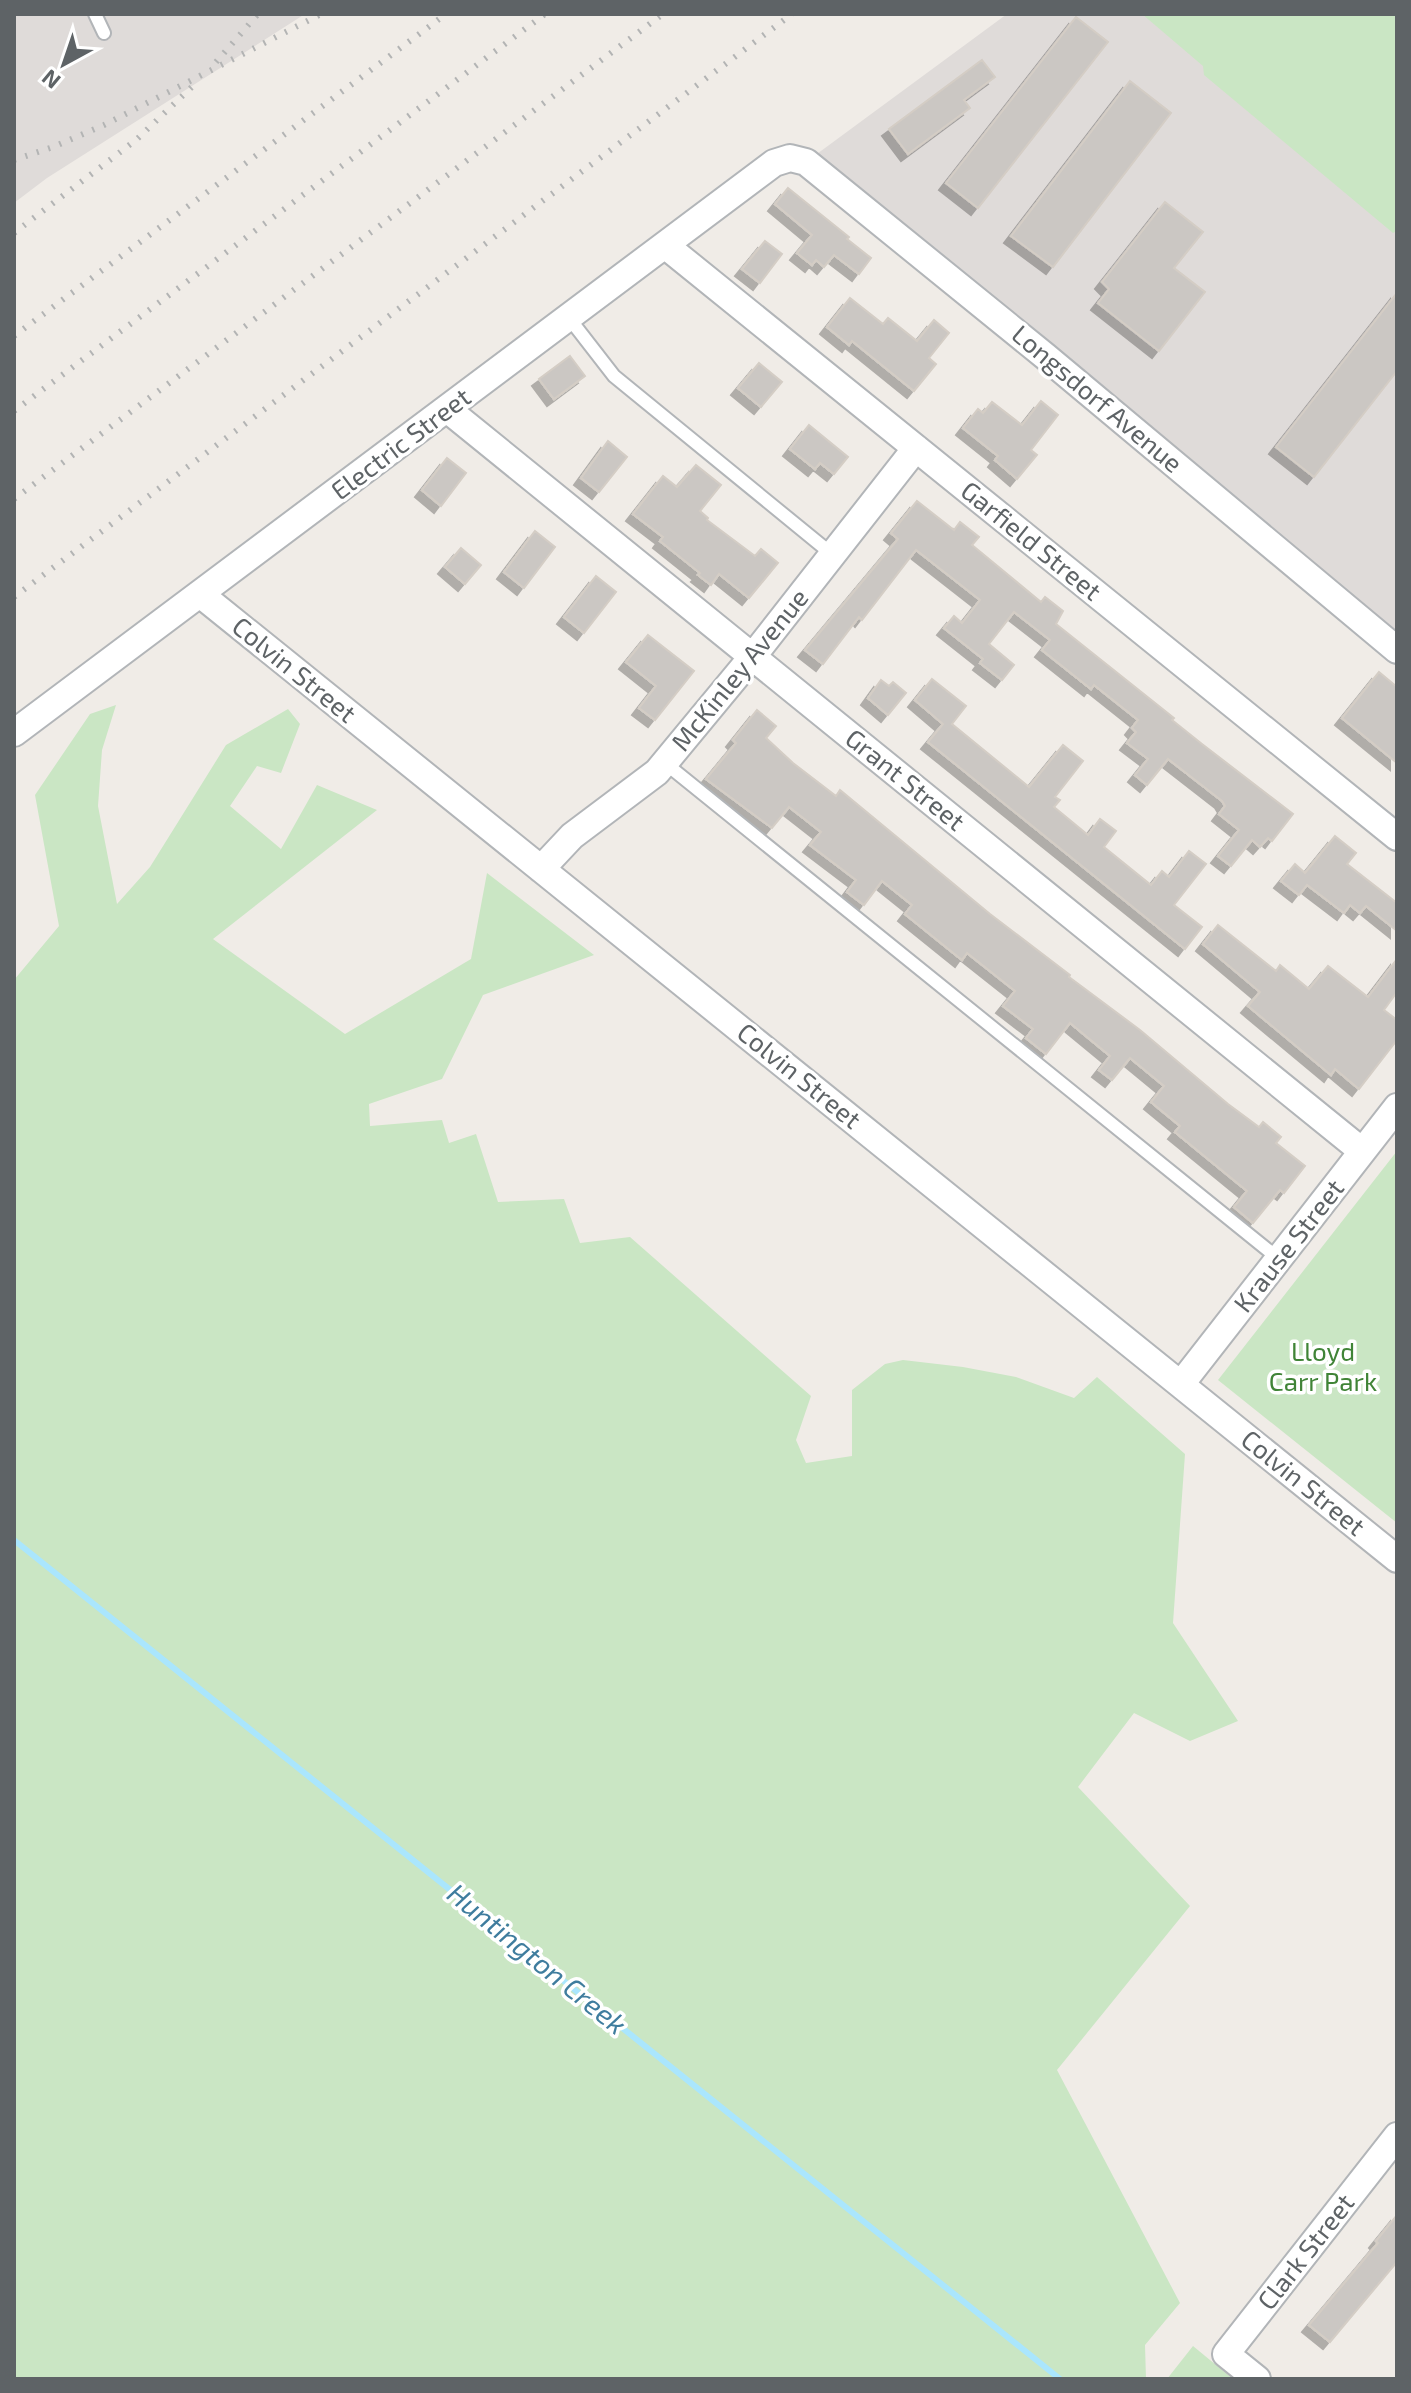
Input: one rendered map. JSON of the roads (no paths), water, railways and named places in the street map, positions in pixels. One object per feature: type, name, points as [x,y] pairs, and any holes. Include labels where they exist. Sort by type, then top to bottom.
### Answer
[{"type":"street","name":"Electric Street","points":[[14,733],[774,163],[790,158]]},
{"type":"street","name":"Longsdorf Avenue","points":[[790,158],[806,162],[1045,356],[1397,650]]},
{"type":"street","name":"Garfield Street","points":[[666,246],[1397,837]]},
{"type":"street","name":"Grant Street","points":[[447,409],[1362,1151]]},
{"type":"street","name":"McKinley Avenue","points":[[541,869],[572,836],[641,786],[665,763],[916,448]]},
{"type":"street","name":"Colvin Street","points":[[200,594],[1397,1559]]},
{"type":"street","name":"Krause Street","points":[[1181,1384],[1397,1107]]},
{"type":"street","name":"Clark Street","points":[[1249,2372],[1226,2354],[1397,2136]]},
{"type":"lane","points":[[95,14],[104,33]]},
{"type":"lane","points":[[569,318],[614,376],[833,555]]},
{"type":"lane","points":[[665,763],[1279,1259]]},
{"type":"waterway","name":"Huntington Creek","points":[[14,1540],[1060,2379]]},
{"type":"railway","points":[[216,62],[258,14]]},
{"type":"railway","points":[[14,160],[104,125],[321,14]]},
{"type":"railway","points":[[14,336],[446,14]]},
{"type":"railway","points":[[14,411],[545,14]]},
{"type":"railway","points":[[14,499],[663,14]]},
{"type":"railway","points":[[14,597],[792,14]]},
{"type":"railway","points":[[14,233],[136,140],[196,83]]},
{"type":"park label","name":"Lloyd Carr Park","points":[[1323,1367]]}]
